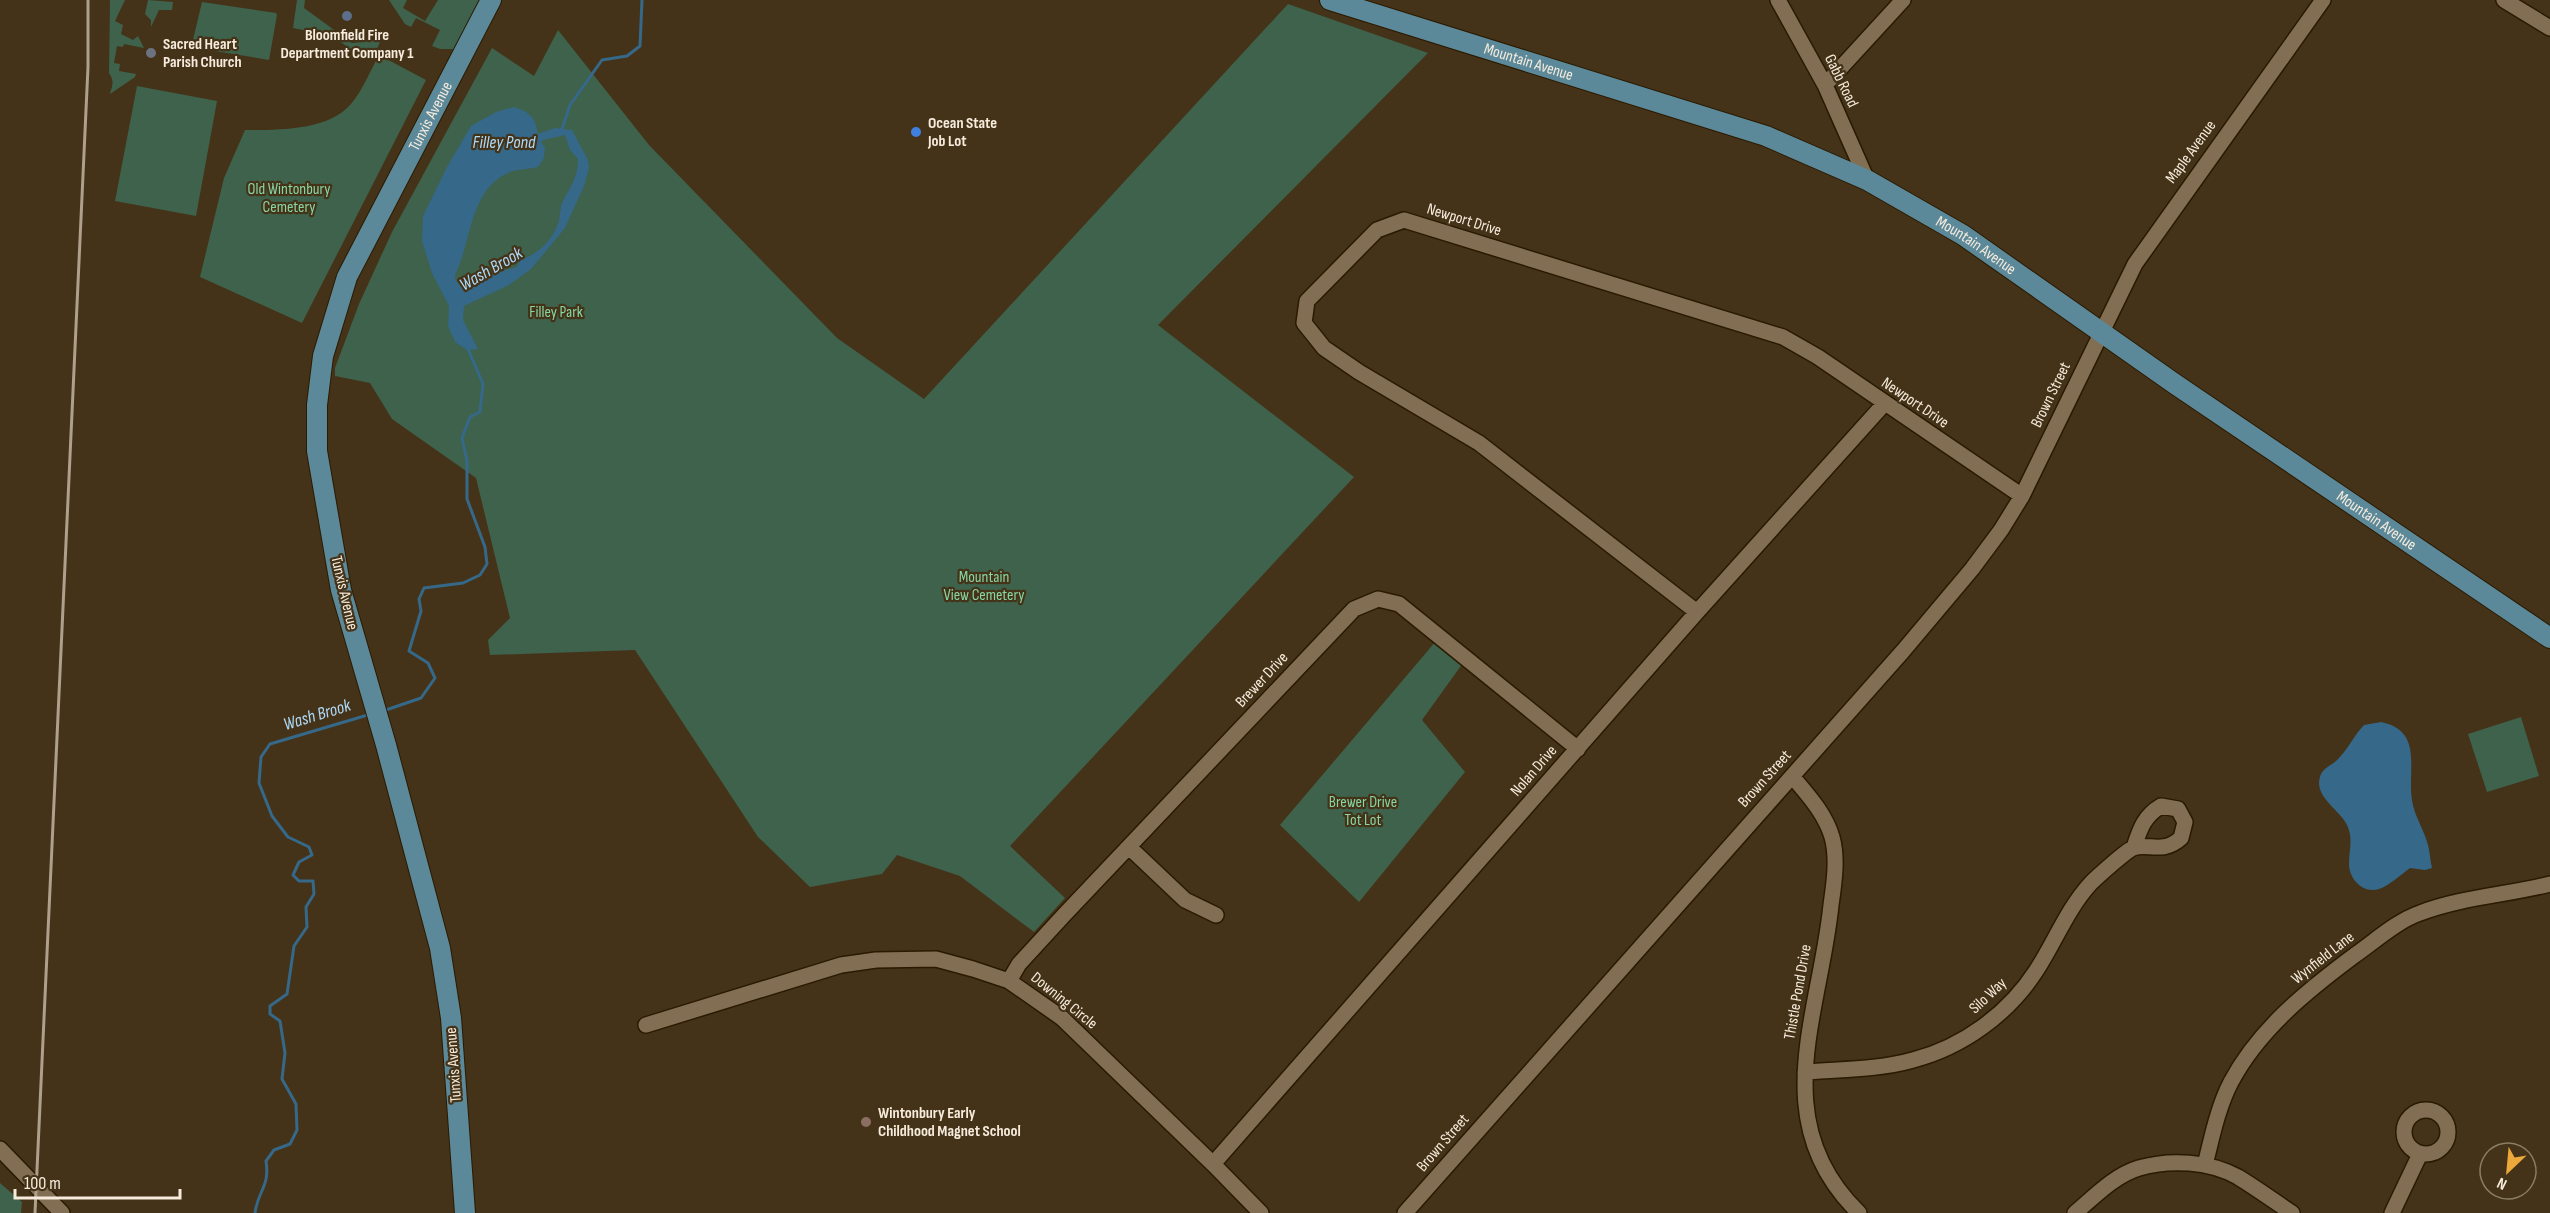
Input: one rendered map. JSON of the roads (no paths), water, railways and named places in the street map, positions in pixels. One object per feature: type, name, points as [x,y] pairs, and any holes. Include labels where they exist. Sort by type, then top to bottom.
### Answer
[{"type":"main road","name":"Tunxis Avenue","points":[[465,1213],[451,1018],[440,948],[341,590],[317,451],[317,405],[323,356],[336,307],[363,242],[491,0]]},
{"type":"main road","name":"Mountain Avenue","points":[[1330,0],[1766,136],[1867,180],[1963,235],[2101,333],[2550,638]]},
{"type":"street","name":"Gabb Road","points":[[1778,0],[1825,85],[1867,180]]},
{"type":"street","points":[[1825,85],[1904,0]]},
{"type":"street","name":"Maple Avenue","points":[[2101,333],[2135,264],[2323,0]]},
{"type":"street","points":[[2504,0],[2550,28]]},
{"type":"street","name":"Newport Drive","points":[[1697,612],[1479,443],[1359,372],[1324,348],[1304,323],[1307,301],[1377,231],[1404,220],[1783,337],[1818,357],[2022,496]]},
{"type":"street","name":"Brown Street","points":[[1405,1213],[1972,569],[2022,496],[2101,333]]},
{"type":"street","name":"Nolan Drive","points":[[1213,1164],[1697,612],[1884,404]]},
{"type":"street","name":"Brewer Drive","points":[[1009,981],[1019,964],[1354,609],[1378,599],[1399,604],[1578,749]]},
{"type":"street","name":"Thistle Pond Drive","points":[[1792,776],[1825,821],[1832,838],[1834,859],[1830,922],[1807,1042],[1804,1072],[1808,1119],[1818,1159],[1833,1184],[1859,1213]]},
{"type":"street","points":[[1129,847],[1185,900],[1216,915]]},
{"type":"street","name":"Silo Way","points":[[1804,1072],[1912,1061],[1958,1043],[1985,1026],[2014,1000],[2028,982],[2068,914],[2086,890],[2134,847]]},
{"type":"street","name":"Wynfield Lane","points":[[2205,1165],[2212,1135],[2230,1083],[2246,1058],[2282,1013],[2346,962],[2418,913],[2550,884]]},
{"type":"street","name":"Downing Circle","points":[[646,1025],[841,966],[876,960],[936,959],[973,969],[1009,981],[1062,1018],[1261,1213]]},
{"type":"street","points":[[0,1149],[62,1213]]},
{"type":"street","points":[[2392,1213],[2420,1154]]},
{"type":"street","points":[[2075,1213],[2104,1188],[2138,1168],[2174,1163],[2205,1165],[2236,1176],[2292,1213]]},
{"type":"water","name":"Filley Pond","points":[[514,107],[524,111],[533,119],[538,134],[555,128],[572,130],[588,160],[589,168],[584,186],[565,228],[531,269],[509,285],[464,306],[463,320],[478,349],[467,350],[455,342],[448,326],[449,306],[432,273],[422,241],[423,216],[447,167],[471,126],[496,112]],"holes":[[[565,135],[570,150],[578,159],[577,172],[562,203],[559,221],[549,240],[539,250],[520,260],[517,267],[489,275],[467,287],[460,286],[455,275],[461,262],[473,217],[487,190],[510,172],[538,167],[544,158],[545,147],[541,143],[543,140]]]},
{"type":"water","points":[[2381,722],[2394,727],[2403,734],[2408,742],[2411,753],[2413,806],[2429,848],[2432,868],[2425,870],[2410,868],[2386,886],[2373,890],[2362,887],[2351,875],[2348,828],[2323,796],[2319,784],[2323,771],[2343,754],[2364,725]]},
{"type":"waterway","name":"Wash Brook","points":[[562,129],[570,105],[602,60],[627,56],[640,46],[642,0]]},
{"type":"waterway","name":"Wash Brook","points":[[383,711],[421,698],[435,678],[428,663],[409,651],[421,611],[419,599],[424,588],[463,583],[480,575],[487,564],[485,547],[467,499],[467,461],[462,438],[470,417],[480,412],[483,384],[468,349]]},
{"type":"waterway","name":"Wash Brook","points":[[255,1213],[265,1183],[266,1161],[274,1150],[290,1144],[297,1130],[296,1104],[282,1079],[285,1053],[280,1021],[270,1014],[270,1006],[287,994],[294,946],[307,927],[306,907],[314,894],[313,881],[299,881],[293,875],[299,862],[312,855],[309,847],[288,837],[272,816],[259,783],[261,757],[270,744],[371,714]]},
{"type":"railway","points":[[35,1213],[88,67],[88,0]]},
{"type":"place","name":"Bloomfield Fire Department Company 1","points":[[347,16]]},
{"type":"place","name":"Sacred Heart Parish Church","points":[[151,53]]},
{"type":"place","name":"Ocean State Job Lot","points":[[916,132]]},
{"type":"place","name":"Wintonbury Early Childhood Magnet School","points":[[866,1122]]},
{"type":"park label","name":"Old Wintonbury Cemetery","points":[[289,198]]},
{"type":"park label","name":"Filley Park","points":[[556,312]]},
{"type":"park label","name":"Mountain View Cemetery","points":[[984,586]]},
{"type":"park label","name":"Brewer Drive Tot Lot","points":[[1363,811]]}]
